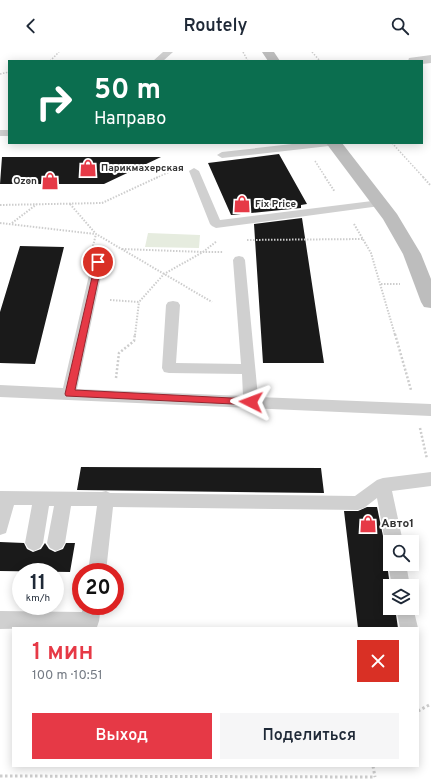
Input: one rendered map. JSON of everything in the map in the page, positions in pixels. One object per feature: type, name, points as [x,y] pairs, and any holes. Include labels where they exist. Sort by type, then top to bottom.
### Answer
[{"type":"street","points":[[335,144],[391,218],[412,254],[431,302]]},
{"type":"lane","points":[[158,60],[169,52]]},
{"type":"lane","points":[[222,156],[321,144]]},
{"type":"lane","points":[[194,171],[216,224],[380,203]]},
{"type":"lane","points":[[239,260],[251,402]]},
{"type":"lane","points":[[70,394],[98,262]]},
{"type":"lane","points":[[173,305],[169,368],[248,369]]},
{"type":"lane","points":[[0,390],[431,410]]},
{"type":"lane","points":[[0,528],[3,498],[106,498],[358,503],[384,485],[429,471]]},
{"type":"lane","points":[[384,485],[393,535]]},
{"type":"lane","points":[[34,543],[42,498]]},
{"type":"lane","points":[[56,543],[64,498]]},
{"type":"lane","points":[[98,563],[106,498]]},
{"type":"lane","points":[[0,620],[16,615]]},
{"type":"lane","points":[[406,615],[409,627]]},
{"type":"path","points":[[51,60],[59,52]]},
{"type":"path","points":[[312,52],[319,60]]},
{"type":"path","points":[[393,144],[431,186]]},
{"type":"path","points":[[305,146],[368,246],[384,295],[416,410],[429,471]]},
{"type":"path","points":[[0,205],[102,203],[181,167]]},
{"type":"path","points":[[69,203],[96,234],[212,302]]},
{"type":"path","points":[[11,223],[37,204]]},
{"type":"path","points":[[0,223],[11,223],[96,234]]},
{"type":"path","points":[[247,240],[364,239]]},
{"type":"path","points":[[121,249],[203,252]]},
{"type":"path","points":[[419,710],[431,704]]},
{"type":"path","points":[[373,767],[374,777]]},
{"type":"path","points":[[0,776],[374,777]]},
{"type":"path","points":[[355,779],[374,777]]},
{"type":"shaded area","points":[[148,233],[200,235],[199,248],[145,247]]},
{"type":"building","points":[[279,154],[307,204],[301,205],[301,208],[231,215],[208,163]]},
{"type":"building","points":[[2,157],[161,157],[104,184],[0,184]]},
{"type":"building","points":[[302,218],[324,363],[263,363],[254,224]]},
{"type":"building","points":[[20,246],[64,247],[35,364],[0,363],[0,312]]},
{"type":"building","points":[[81,467],[321,468],[324,493],[77,490]]},
{"type":"building","points":[[367,507],[377,507],[383,536],[383,571],[388,571],[389,579],[383,579],[383,615],[396,615],[398,627],[358,627],[344,511],[358,511]]},
{"type":"building","points":[[0,542],[24,543],[27,549],[33,552],[41,549],[45,543],[49,549],[55,552],[63,549],[66,543],[75,543],[70,572],[64,572],[64,563],[12,563],[12,571],[0,571]]},
{"type":"place","name":"Парикмахерская","points":[[88,168]]},
{"type":"place","name":"Ozon","points":[[50,181]]},
{"type":"place","name":"Fix Price","points":[[242,204]]},
{"type":"place","name":"Авто1","points":[[368,524]]},
{"type":"route","points":[[98,262],[70,394],[251,402]]}]
